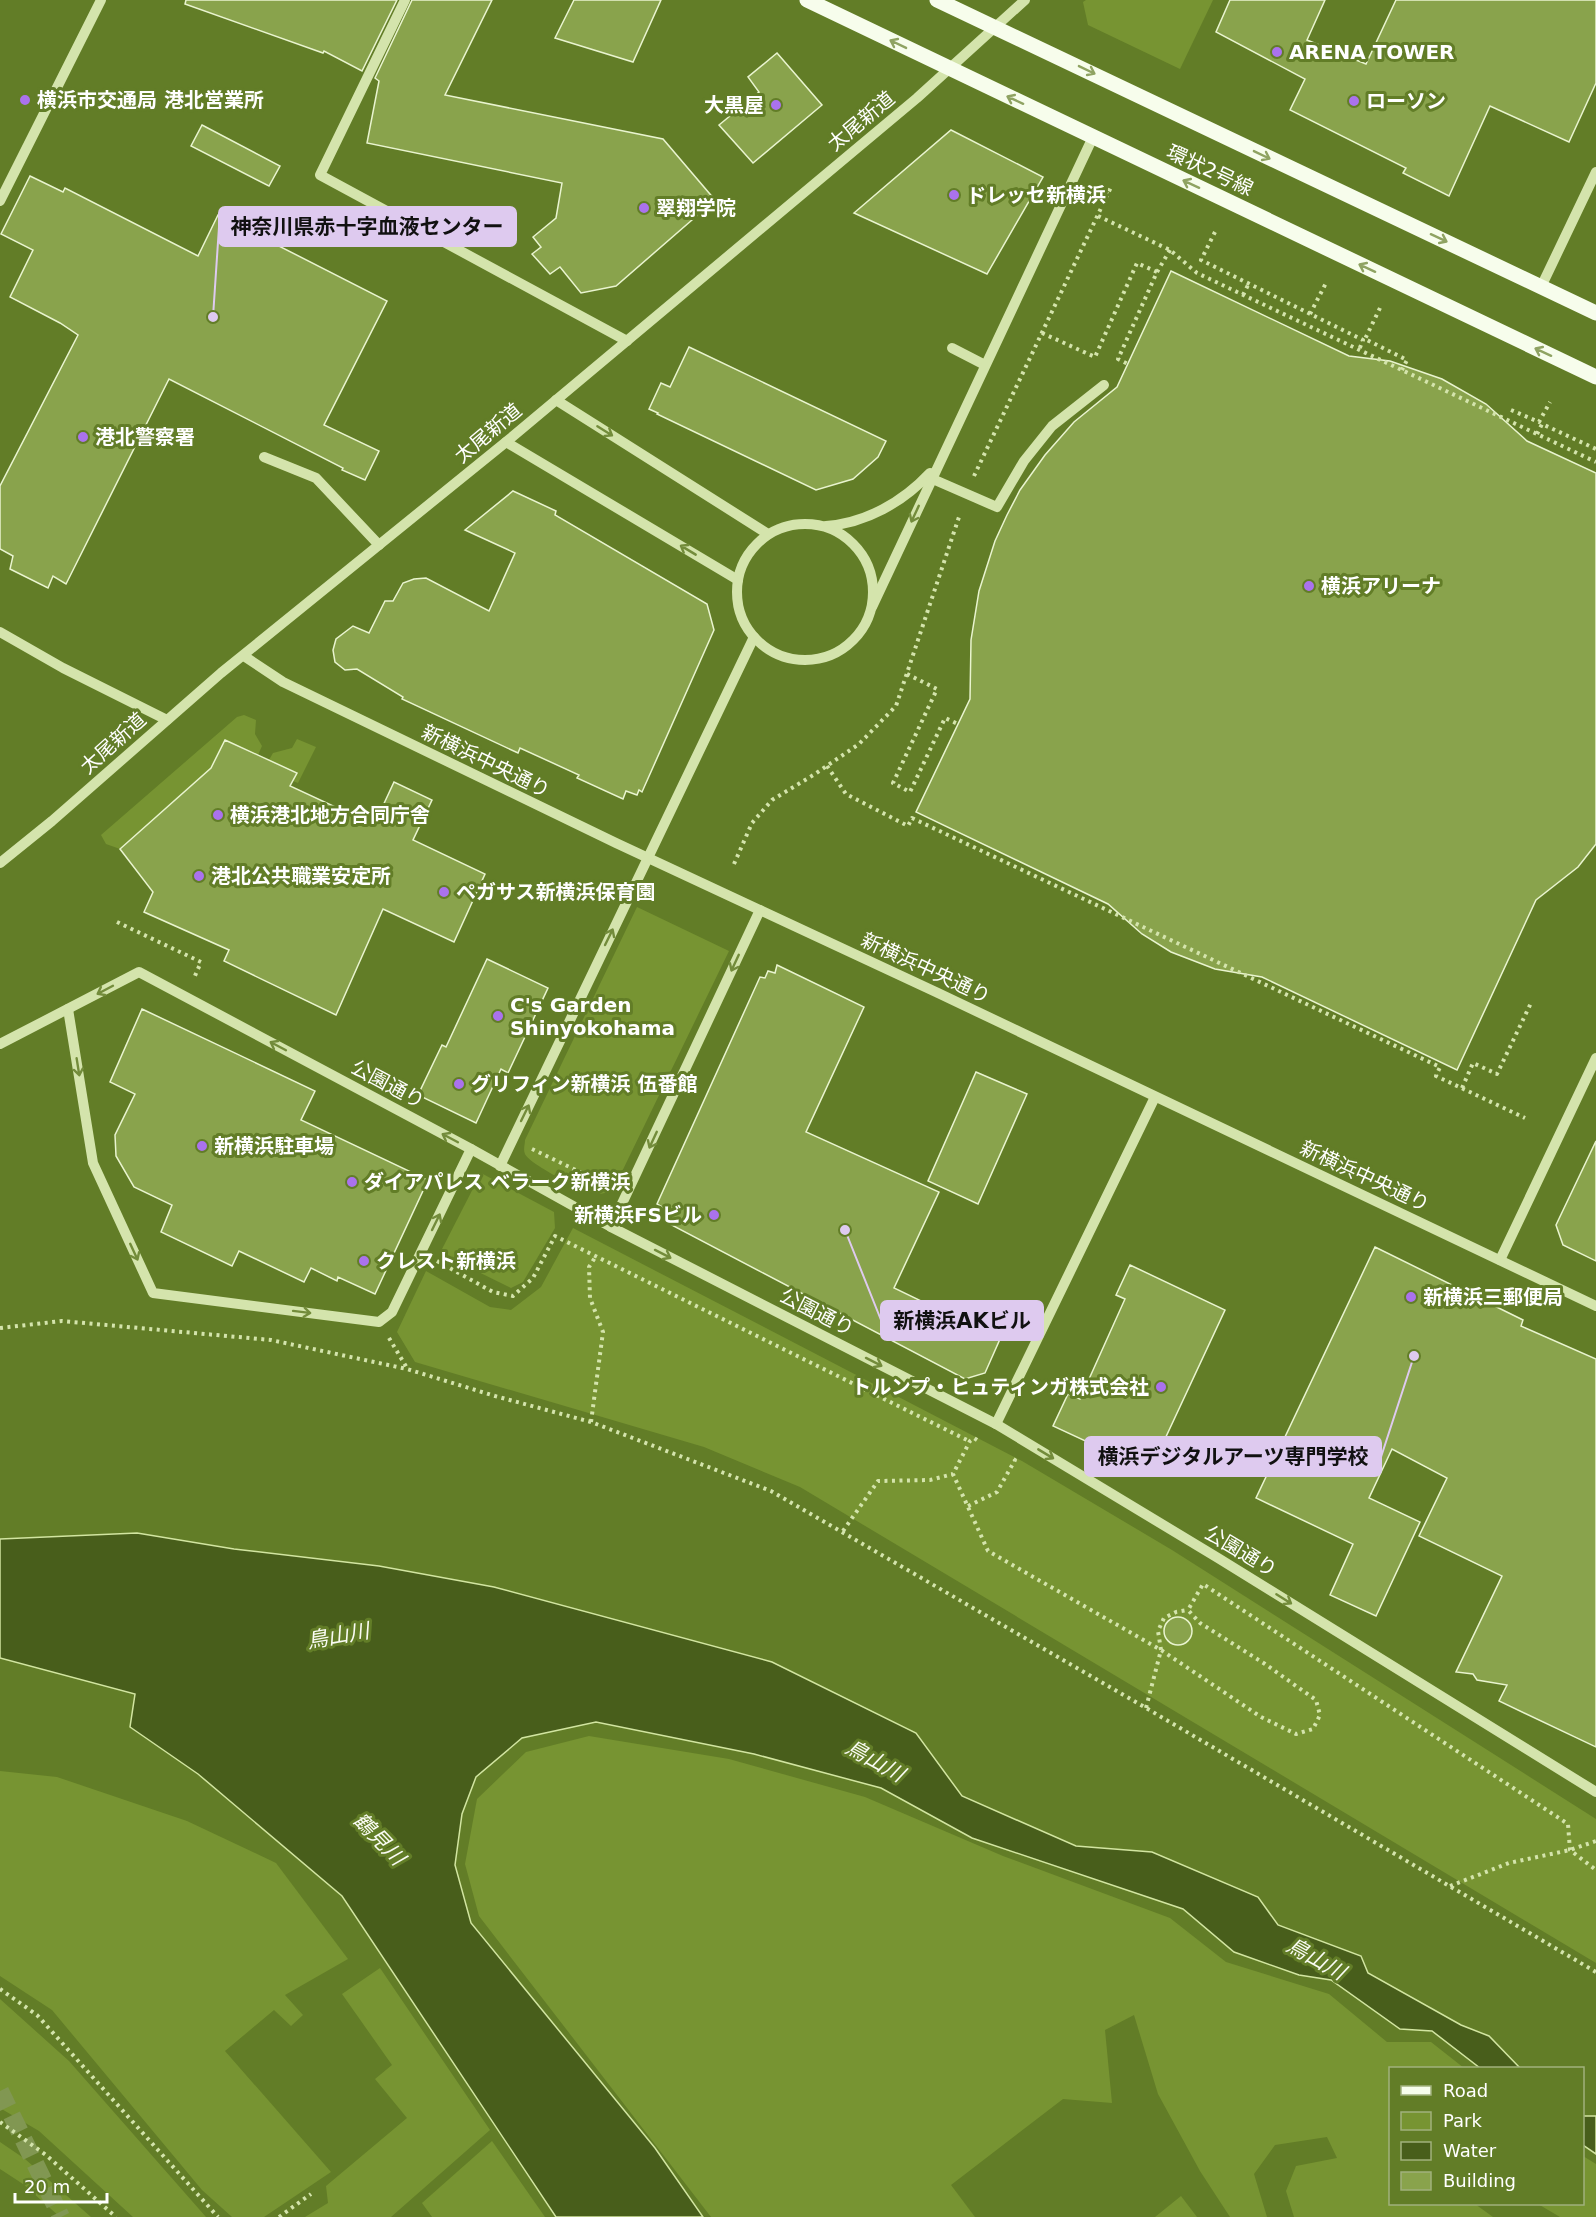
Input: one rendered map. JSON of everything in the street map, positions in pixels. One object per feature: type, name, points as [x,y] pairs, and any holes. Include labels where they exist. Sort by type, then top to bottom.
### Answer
[{"type":"main road","name":"環状2号線","points":[[807,0],[1596,377]]},
{"type":"main road","name":"環状2号線","points":[[938,0],[1596,313]]},
{"type":"street","points":[[0,201],[101,0]]},
{"type":"street","points":[[405,0],[320,175],[627,340]]},
{"type":"street","name":"太尾新道","points":[[0,863],[52,821],[167,720],[506,442],[951,69],[1025,0]]},
{"type":"street","points":[[872,607],[874,587],[869,567],[859,549],[844,535],[826,526],[811,523],[796,524],[782,527],[768,534],[748,554],[738,580],[738,601],[743,620],[754,637],[772,651],[794,659],[814,660],[834,654],[852,642],[865,626],[929,478],[940,461],[1093,137]]},
{"type":"street","points":[[1541,287],[1596,172]]},
{"type":"street","points":[[952,348],[985,365]]},
{"type":"street","points":[[929,478],[997,507],[1024,461],[1052,426],[1104,385]]},
{"type":"street","points":[[556,400],[768,534]]},
{"type":"street","points":[[506,442],[738,580]]},
{"type":"street","points":[[264,457],[316,478],[379,545]]},
{"type":"street","points":[[826,526],[848,524],[868,518],[929,478]]},
{"type":"street","points":[[0,632],[63,668],[167,720]]},
{"type":"street","points":[[500,1166],[754,637]]},
{"type":"street","name":"新横浜中央通り","points":[[244,656],[283,682],[647,858],[1596,1306]]},
{"type":"street","points":[[611,1227],[760,910]]},
{"type":"street","name":"公園通り","points":[[0,1044],[139,972],[471,1149],[611,1227],[996,1424],[1228,1564],[1596,1792]]},
{"type":"street","points":[[68,1009],[93,1163],[153,1293],[379,1322],[392,1312],[471,1149]]},
{"type":"street","points":[[1500,1260],[1596,1058]]},
{"type":"street","points":[[996,1424],[1155,1097]]},
{"type":"path","points":[[1090,186],[1108,194]]},
{"type":"path","points":[[734,864],[752,823],[772,800],[859,744],[896,706],[966,493],[1112,186]]},
{"type":"path","points":[[1098,216],[1170,250],[1197,273],[1596,462]]},
{"type":"path","points":[[1215,232],[1201,260],[1363,340],[1359,350]]},
{"type":"path","points":[[1128,364],[1118,359],[1157,272],[1170,250]]},
{"type":"path","points":[[1042,333],[1095,357],[1137,263],[1157,272]]},
{"type":"path","points":[[1243,295],[1249,283]]},
{"type":"path","points":[[1310,314],[1326,283]]},
{"type":"path","points":[[1380,308],[1365,339],[1407,360],[1402,370]]},
{"type":"path","points":[[1511,410],[1539,422],[1550,402]]},
{"type":"path","points":[[1537,434],[1542,424],[1596,449]]},
{"type":"path","points":[[907,674],[937,689],[893,783],[910,792],[945,718],[958,724]]},
{"type":"path","points":[[827,766],[846,794],[866,806],[908,826],[912,818],[1440,1067],[1436,1076],[1525,1118]]},
{"type":"path","points":[[117,922],[201,962],[193,980]]},
{"type":"path","points":[[1462,1088],[1473,1063],[1497,1074],[1532,1003]]},
{"type":"path","points":[[527,1146],[609,1186]]},
{"type":"path","points":[[421,1252],[493,1292],[513,1296],[533,1278],[555,1236],[970,1441]]},
{"type":"path","points":[[591,1422],[603,1332],[590,1298],[590,1267],[596,1256]]},
{"type":"path","points":[[0,1328],[62,1321],[271,1340],[407,1369],[591,1422],[771,1491],[1596,1972]]},
{"type":"path","points":[[379,1322],[407,1369]]},
{"type":"path","points":[[843,1531],[878,1481],[930,1480],[953,1474],[970,1441],[974,1438],[984,1443]]},
{"type":"path","points":[[968,1506],[997,1492],[1015,1460],[1005,1455]]},
{"type":"path","points":[[953,1474],[988,1551],[1161,1650],[1262,1717],[1296,1734],[1313,1729],[1320,1715],[1316,1700],[1200,1623],[1188,1610]]},
{"type":"path","points":[[1188,1610],[1203,1584],[1568,1824],[1570,1850],[1596,1870]]},
{"type":"path","points":[[1146,1708],[1161,1650],[1158,1631],[1164,1618],[1176,1612],[1188,1610]]},
{"type":"path","points":[[1449,1886],[1509,1863],[1570,1850],[1596,1841]]},
{"type":"path","points":[[0,1989],[37,2015],[218,2217]]},
{"type":"path","points":[[0,2122],[46,2155],[116,2217]]},
{"type":"path","points":[[279,2217],[311,2194]]},
{"type":"green space","points":[[1086,0],[1213,0],[1180,69],[1088,25],[1083,2]]},
{"type":"green space","points":[[244,715],[256,720],[255,734],[262,746],[258,755],[225,740],[211,768],[120,849],[106,844],[101,835],[237,717]]},
{"type":"green space","points":[[297,739],[316,747],[298,783],[293,781],[297,773],[269,760],[273,753],[292,748]]},
{"type":"green space","points":[[637,907],[729,951],[615,1186],[608,1192],[599,1194],[571,1184],[529,1159],[525,1154],[525,1140]]},
{"type":"green space","points":[[481,1173],[554,1212],[555,1228],[523,1282],[511,1288],[440,1253]]},
{"type":"green space","points":[[573,1228],[1022,1461],[1172,1550],[1596,1819],[1596,1963],[800,1487],[704,1447],[415,1362],[397,1332],[426,1271],[490,1307],[511,1310],[541,1287]]},
{"type":"green space","points":[[589,1736],[729,1759],[865,1797],[1003,1856],[1170,1918],[1226,1962],[1329,1994],[1387,2042],[1431,2042],[1463,2067],[1389,2067],[1389,2205],[1476,2205],[1493,2217],[1294,2217],[1286,2191],[1296,2166],[1337,2158],[1327,2137],[1275,2145],[1254,2174],[1267,2217],[1230,2217],[1200,2171],[1158,2094],[1134,2015],[1105,2030],[1112,2103],[1063,2099],[951,2185],[975,2217],[711,2217],[479,1916],[465,1864],[477,1799],[526,1752]]},
{"type":"green space","points":[[0,1771],[57,1777],[187,1821],[276,1863],[348,1959],[285,1995],[303,2015],[291,2026],[274,2010],[225,2051],[331,2172],[264,2217],[232,2217],[202,2190],[52,2010],[0,1976]]},
{"type":"green space","points":[[380,1968],[490,2130],[391,2217],[305,2217],[328,2203],[326,2186],[407,2118],[375,2079],[392,2065],[342,1994]]},
{"type":"green space","points":[[0,1999],[69,2061],[206,2217],[133,2217],[39,2131],[0,2108]]},
{"type":"green space","points":[[492,2141],[545,2217],[432,2217],[422,2203]]},
{"type":"green space","points":[[0,2142],[25,2159],[91,2217],[60,2217],[23,2184],[0,2169]]},
{"type":"green space","points":[[1584,2157],[1596,2164],[1596,2217],[1560,2217],[1540,2205],[1584,2205]]},
{"type":"green space","points":[[1181,2196],[1197,2217],[1155,2217]]},
{"type":"water","points":[[137,1533],[234,1549],[379,1566],[494,1587],[772,1662],[916,1733],[962,1796],[1076,1846],[1152,1852],[1258,1897],[1278,1925],[1361,1956],[1368,1973],[1461,2025],[1489,2036],[1519,2067],[1479,2067],[1432,2031],[1400,2029],[1331,1980],[1299,1975],[1234,1952],[1183,1909],[972,1838],[881,1788],[754,1754],[596,1722],[522,1738],[476,1777],[462,1814],[455,1865],[471,1923],[655,2148],[703,2217],[556,2217],[342,1896],[198,1774],[130,1727],[135,1694],[0,1658],[0,1539]]},
{"type":"water","points":[[1584,2116],[1596,2116],[1596,2154],[1584,2146]]},
{"type":"building","points":[[186,0],[397,0],[362,71],[324,51],[323,53],[185,4]]},
{"type":"building","points":[[412,0],[492,0],[445,95],[663,139],[715,200],[616,286],[581,293],[560,267],[550,274],[532,254],[541,247],[533,237],[556,218],[562,183],[367,143],[379,81],[375,78]]},
{"type":"building","points":[[574,0],[661,0],[633,62],[555,38]]},
{"type":"building","points":[[1230,0],[1325,0],[1307,40],[1366,64],[1396,0],[1596,0],[1596,83],[1569,142],[1490,106],[1449,196],[1403,173],[1406,168],[1290,110],[1305,79],[1216,32]]},
{"type":"building","points":[[777,53],[822,105],[753,163],[719,125],[759,92],[748,77]]},
{"type":"building","points":[[202,125],[280,166],[269,186],[191,146]]},
{"type":"building","name":"ドレッセ新横浜","points":[[951,130],[1043,177],[987,274],[854,213]]},
{"type":"building","points":[[30,176],[63,192],[65,188],[198,256],[218,215],[387,301],[324,425],[379,451],[365,480],[169,379],[66,584],[53,576],[48,588],[10,569],[13,556],[0,549],[0,486],[78,335],[10,297],[33,250],[1,234]]},
{"type":"building","name":"横浜アリーナ","points":[[1171,271],[1349,356],[1390,361],[1442,379],[1486,404],[1527,441],[1596,473],[1596,844],[1578,867],[1536,900],[1457,1070],[1262,977],[1215,969],[1171,952],[1142,934],[1108,904],[916,812],[970,699],[971,640],[979,591],[995,541],[1007,515],[1020,490],[1045,455],[1074,422],[1117,387]]},
{"type":"building","points":[[689,347],[886,441],[878,457],[853,479],[816,490],[657,414],[649,409],[661,383],[670,387]]},
{"type":"building","points":[[513,491],[556,511],[555,515],[707,604],[714,630],[642,792],[639,790],[637,795],[626,791],[623,799],[577,778],[579,775],[520,748],[518,753],[402,699],[403,697],[357,669],[345,670],[335,662],[333,650],[336,639],[353,626],[369,633],[385,601],[393,601],[403,583],[414,579],[426,578],[489,611],[515,553],[465,530]]},
{"type":"building","points":[[225,740],[297,773],[290,786],[374,825],[394,782],[432,800],[413,840],[485,874],[454,942],[383,909],[336,1015],[224,961],[229,950],[144,912],[153,892],[120,849],[211,768]]},
{"type":"building","name":"C's Garden Shinyokohama","points":[[487,959],[548,988],[508,1073],[501,1069],[476,1123],[418,1095],[442,1045],[446,1047]]},
{"type":"building","points":[[777,965],[864,1007],[806,1132],[939,1192],[894,1288],[1000,1339],[985,1373],[965,1379],[664,1221],[669,1211],[657,1204],[760,977],[765,978],[768,971],[775,973]]},
{"type":"building","name":"新横浜駐車場","points":[[142,1009],[315,1091],[301,1120],[428,1180],[375,1294],[338,1277],[337,1281],[311,1268],[304,1282],[239,1251],[232,1266],[161,1232],[172,1205],[134,1187],[116,1156],[115,1135],[135,1094],[110,1082]]},
{"type":"building","points":[[976,1072],[1027,1094],[978,1204],[928,1181]]},
{"type":"building","points":[[1596,1141],[1596,1261],[1563,1245],[1556,1225]]},
{"type":"building","points":[[1375,1247],[1523,1320],[1521,1326],[1596,1359],[1596,1747],[1499,1701],[1507,1685],[1477,1680],[1473,1674],[1456,1672],[1502,1576],[1419,1536],[1447,1478],[1392,1449],[1369,1498],[1420,1522],[1376,1616],[1330,1595],[1353,1544],[1256,1498]]},
{"type":"building","points":[[1130,1265],[1225,1310],[1150,1471],[1053,1426],[1068,1394],[1080,1399],[1125,1299],[1116,1295]]},
{"type":"building","points":[[1178,1617],[1188,1621],[1192,1631],[1188,1641],[1178,1645],[1168,1641],[1164,1631],[1168,1621]]},
{"type":"tunnel","points":[[0,2091],[61,2217]]},
{"type":"place","name":"ARENA TOWER","points":[[1277,52]]},
{"type":"place","name":"横浜市交通局 港北営業所","points":[[25,100]]},
{"type":"place","name":"ローソン","points":[[1354,101]]},
{"type":"place","name":"大黒屋","points":[[776,105]]},
{"type":"place","name":"ドレッセ新横浜","points":[[954,195]]},
{"type":"place","name":"翠翔学院","points":[[644,208]]},
{"type":"place","name":"神奈川県赤十字血液センター","points":[[213,317]]},
{"type":"place","name":"港北警察署","points":[[83,437]]},
{"type":"place","name":"横浜アリーナ","points":[[1309,586]]},
{"type":"place","name":"横浜港北地方合同庁舎","points":[[218,815]]},
{"type":"place","name":"港北公共職業安定所","points":[[199,876]]},
{"type":"place","name":"ペガサス新横浜保育園","points":[[444,892]]},
{"type":"place","name":"C's Garden Shinyokohama","points":[[498,1016]]},
{"type":"place","name":"グリフィン新横浜 伍番館","points":[[459,1084]]},
{"type":"place","name":"新横浜駐車場","points":[[202,1146]]},
{"type":"place","name":"ダイアパレス ベラーク新横浜","points":[[352,1182]]},
{"type":"place","name":"新横浜FSビル","points":[[714,1215]]},
{"type":"place","name":"新横浜AKビル","points":[[845,1230]]},
{"type":"place","name":"クレスト新横浜","points":[[364,1261]]},
{"type":"place","name":"新横浜三郵便局","points":[[1411,1297]]},
{"type":"place","name":"横浜デジタルアーツ専門学校","points":[[1414,1356]]},
{"type":"place","name":"トルンプ・ヒュティンガ株式会社","points":[[1161,1387]]},
{"type":"water label","name":"鳥山川","points":[[338,1636]]},
{"type":"water label","name":"鳥山川","points":[[875,1761]]},
{"type":"water label","name":"鶴見川","points":[[379,1839]]},
{"type":"water label","name":"鳥山川","points":[[1316,1959]]}]
